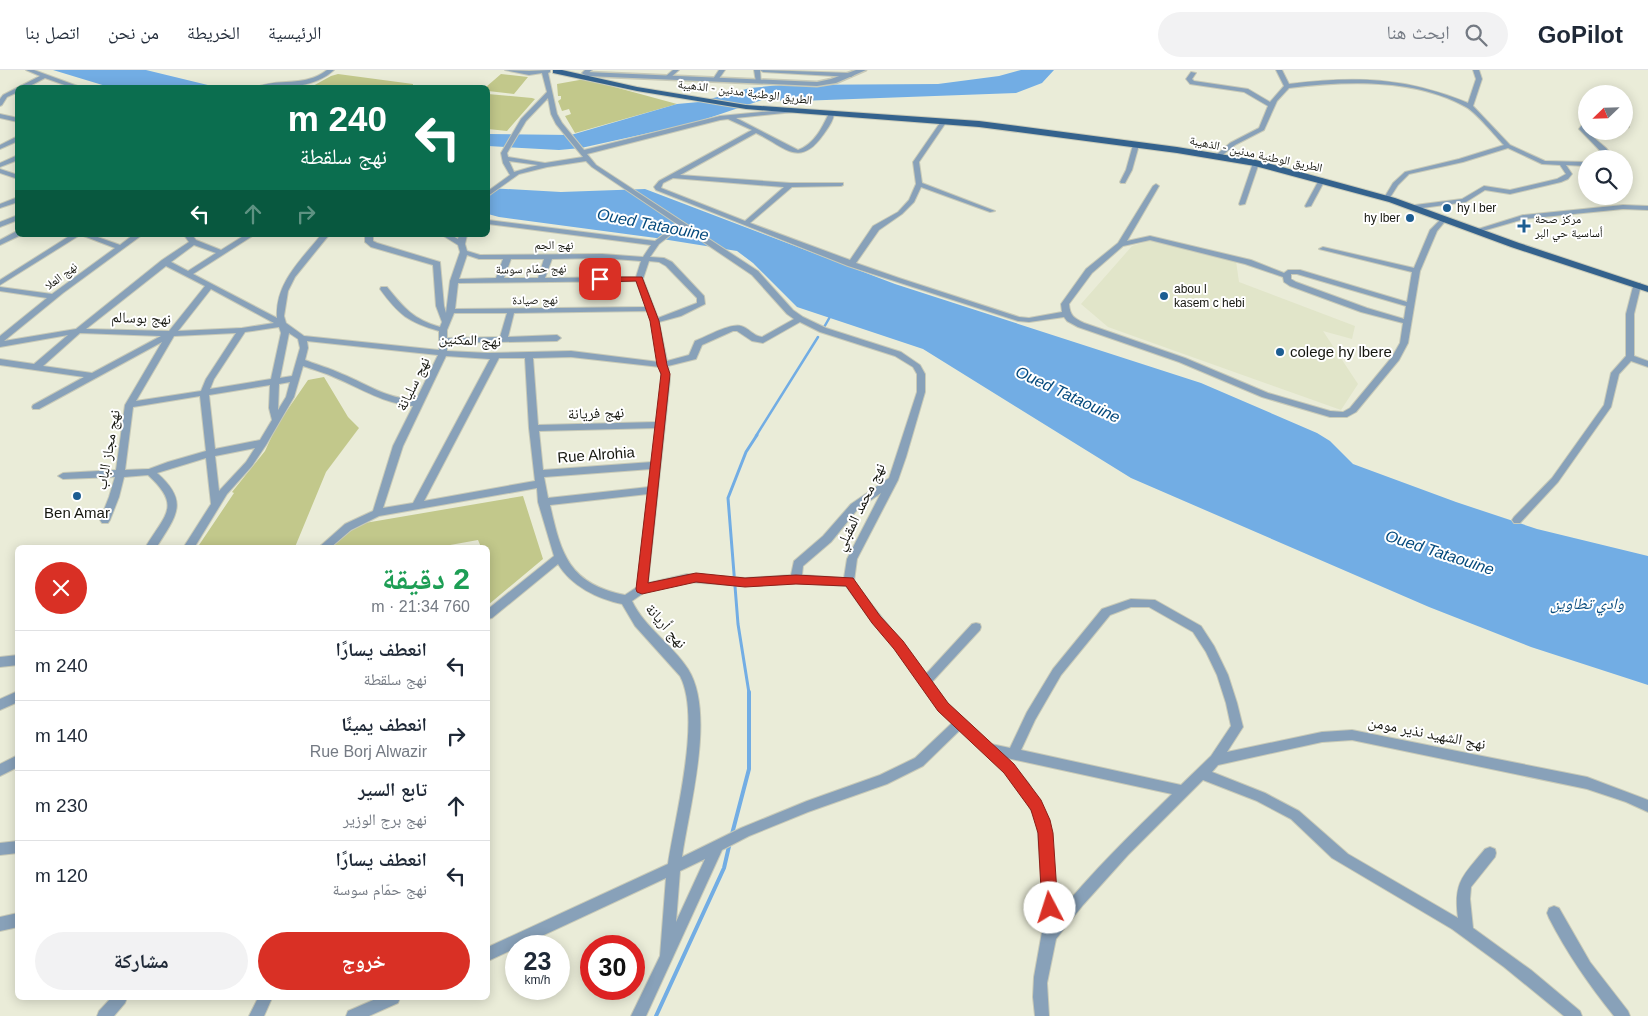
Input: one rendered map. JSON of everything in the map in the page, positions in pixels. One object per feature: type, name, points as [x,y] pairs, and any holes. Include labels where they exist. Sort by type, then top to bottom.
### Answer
[{"type":"main road","name":"الطريق الوطنية مدنين - الذهيبة","points":[[573,70],[587,72],[614,82]]},
{"type":"main road","name":"الطريق الوطنية مدنين - الذهيبة","points":[[550,71],[614,82],[638,84],[706,101],[994,126],[1136,144],[1256,164],[1387,198],[1568,263],[1648,289]]},
{"type":"main road","name":"الطريق الوطنية مدنين - الذهيبة","points":[[781,109],[832,113]]},
{"type":"street","points":[[29,70],[71,85]]},
{"type":"street","points":[[267,85],[303,84],[320,78],[331,70]]},
{"type":"street","points":[[509,70],[520,70]]},
{"type":"street","points":[[509,70],[529,73],[550,71],[549,90],[523,120],[505,149],[504,158],[513,175]]},
{"type":"street","points":[[668,77],[676,70]]},
{"type":"street","points":[[716,79],[722,70]]},
{"type":"street","points":[[757,70],[758,82]]},
{"type":"street","points":[[763,70],[851,75]]},
{"type":"street","points":[[587,72],[758,82],[826,83],[862,70]]},
{"type":"street","points":[[1280,70],[1287,86]]},
{"type":"street","points":[[1470,106],[1479,79],[1476,70]]},
{"type":"street","name":"نهج محمد المقبلي","points":[[550,71],[549,90],[554,114],[583,153],[627,188],[755,273],[790,312],[800,319],[824,330],[898,354],[916,366],[921,374],[921,392],[894,479],[857,547],[852,559],[849,582]]},
{"type":"street","points":[[1193,73],[1189,79],[1192,83],[1246,90],[1272,106]]},
{"type":"street","points":[[25,85],[44,76]]},
{"type":"street","points":[[638,84],[653,76]]},
{"type":"street","points":[[1217,157],[1235,141],[1262,129],[1274,100],[1287,86],[1331,82],[1385,81],[1416,86],[1470,106],[1508,146],[1544,163],[1578,164]]},
{"type":"street","points":[[0,89],[10,92]]},
{"type":"street","points":[[0,104],[10,92],[15,90]]},
{"type":"street","points":[[490,193],[513,175],[583,153],[729,117],[792,111]]},
{"type":"street","points":[[729,117],[775,139],[792,151],[804,151],[810,147],[828,125],[832,113]]},
{"type":"street","points":[[0,116],[15,119]]},
{"type":"street","points":[[851,264],[876,228],[908,206],[919,184],[916,162],[944,121]]},
{"type":"street","points":[[755,131],[713,152],[658,184],[658,189],[851,264],[942,296],[1018,319],[1029,320],[1066,314]]},
{"type":"street","points":[[0,147],[15,140]]},
{"type":"street","points":[[1594,140],[1605,150]]},
{"type":"street","points":[[1123,182],[1136,144]]},
{"type":"street","points":[[1387,198],[1395,184],[1407,173],[1469,158],[1508,146]]},
{"type":"street","points":[[0,165],[15,158]]},
{"type":"street","points":[[504,158],[546,164]]},
{"type":"street","points":[[1242,204],[1256,164]]},
{"type":"street","points":[[1414,207],[1464,201],[1484,188],[1513,192],[1563,179],[1569,174],[1562,164]]},
{"type":"street","points":[[0,171],[15,176]]},
{"type":"street","points":[[673,176],[790,185],[842,184]]},
{"type":"street","points":[[1308,206],[1322,180]]},
{"type":"street","points":[[919,184],[992,211]]},
{"type":"street","points":[[746,223],[790,185]]},
{"type":"street","points":[[1156,186],[1121,244],[1090,271],[1065,304],[1066,314],[1070,319],[1081,325],[1182,360],[1265,394],[1339,416],[1353,410],[1396,358],[1404,343],[1416,271],[1436,227],[1445,218]]},
{"type":"street","points":[[0,206],[15,200]]},
{"type":"street","points":[[1479,230],[1523,217],[1623,207],[1648,208]]},
{"type":"street","points":[[0,225],[15,218]]},
{"type":"street","points":[[490,222],[608,247],[658,241]]},
{"type":"street","points":[[642,589],[652,490],[657,465],[659,425],[666,379],[655,321],[639,279],[646,258],[658,241],[681,224]]},
{"type":"street","points":[[0,243],[15,236]]},
{"type":"street","points":[[0,283],[73,237]]},
{"type":"street","points":[[91,237],[119,247]]},
{"type":"street","name":"نهج العلا","points":[[0,340],[53,296],[135,237]]},
{"type":"street","points":[[188,274],[247,237]]},
{"type":"street","points":[[276,420],[273,408],[285,333],[280,309],[287,283],[323,237]]},
{"type":"street","points":[[369,237],[369,242],[374,245],[437,264],[440,306],[444,326],[422,324],[403,312],[384,289]]},
{"type":"street","points":[[448,237],[462,248]]},
{"type":"street","name":"نهج سليانة","points":[[378,513],[398,446],[443,354],[444,326],[451,311],[454,281],[464,237]]},
{"type":"street","points":[[36,367],[76,331],[165,262],[190,238],[221,253]]},
{"type":"street","points":[[1121,244],[1150,238],[1248,262],[1286,276],[1289,282],[1342,302],[1407,322]]},
{"type":"street","name":"نهج الجم","points":[[462,248],[479,256],[549,256],[608,247],[646,258],[661,260],[669,264],[702,301],[701,304],[690,310],[655,321]]},
{"type":"street","points":[[1323,250],[1416,271]]},
{"type":"street","points":[[499,281],[508,256]]},
{"type":"street","points":[[541,280],[549,256]]},
{"type":"street","name":"نهج المكنين","points":[[165,262],[282,324],[302,338],[443,354],[492,356],[571,354],[662,365]]},
{"type":"street","points":[[1286,276],[1290,272],[1300,273],[1410,305]]},
{"type":"street","name":"نهج حمّام سوسة","points":[[454,281],[639,279]]},
{"type":"street","points":[[1517,520],[1555,480],[1608,405],[1615,373],[1630,357],[1630,314],[1637,285]]},
{"type":"street","name":"نهج مجاز الباب","points":[[105,520],[120,474],[129,406],[172,334],[209,287]]},
{"type":"street","points":[[0,289],[53,296]]},
{"type":"street","name":"نهج صيادة","points":[[451,311],[649,309]]},
{"type":"street","points":[[416,507],[492,356],[512,311]]},
{"type":"street","points":[[662,365],[692,357],[695,352],[695,346],[698,343],[731,329],[739,328],[755,339],[763,340],[800,319]]},
{"type":"street","name":"نهج بوسالم","points":[[0,344],[76,331],[117,330],[172,334],[242,330],[282,324]]},
{"type":"street","points":[[216,504],[209,454],[204,394],[215,371],[242,330]]},
{"type":"street","points":[[36,407],[172,334]]},
{"type":"street","points":[[190,545],[216,504],[264,444],[290,397],[304,348],[302,338]]},
{"type":"street","points":[[442,341],[557,338]]},
{"type":"street","name":"نهج أريانة","points":[[529,355],[533,428],[539,479],[543,502],[560,557],[576,579],[582,580],[598,591],[626,600],[629,609],[684,674],[693,695],[692,754],[673,868],[666,957]]},
{"type":"street","points":[[1630,357],[1648,364]]},
{"type":"street","points":[[0,362],[94,376]]},
{"type":"street","points":[[301,362],[338,375],[386,398],[399,402],[419,403]]},
{"type":"street","points":[[129,406],[296,378]]},
{"type":"street","name":"نهج فريانة","points":[[533,428],[659,425]]},
{"type":"street","points":[[63,476],[150,472],[171,464],[209,454],[264,444]]},
{"type":"street","name":"Rue Alrohia","points":[[327,545],[348,527],[378,513],[416,507],[539,479],[657,465]]},
{"type":"street","points":[[150,472],[164,482],[172,493],[174,502],[172,514],[152,545]]},
{"type":"street","points":[[796,579],[798,564],[827,539],[854,507],[894,479]]},
{"type":"street","points":[[543,502],[652,490]]},
{"type":"street","points":[[490,613],[560,557]]},
{"type":"street","points":[[626,600],[642,589],[687,578],[745,582],[796,579],[849,582],[861,600],[899,645],[943,707],[1009,768],[1025,788],[1043,820],[1051,934],[1042,964],[1042,1016]]},
{"type":"street","points":[[1013,754],[1031,716],[1056,672],[1106,612],[1131,603],[1151,603],[1196,629],[1202,635],[1222,675],[1237,727],[1215,760],[1116,858],[1078,900],[1051,934]]},
{"type":"street","points":[[925,682],[976,627]]},
{"type":"street","points":[[0,662],[15,660]]},
{"type":"street","points":[[0,706],[15,698]]},
{"type":"street","points":[[490,953],[772,820],[883,780],[919,762],[960,723]]},
{"type":"street","name":"نهج الشهيد نذير مومن","points":[[1215,760],[1322,737],[1352,735],[1587,782],[1648,806]]},
{"type":"street","points":[[989,749],[1183,791]]},
{"type":"street","points":[[0,770],[15,762]]},
{"type":"street","points":[[1201,774],[1281,807],[1296,816],[1326,846],[1438,912],[1468,932],[1537,984],[1575,1016]]},
{"type":"street","points":[[0,849],[15,846]]},
{"type":"street","points":[[638,1016],[717,846]]},
{"type":"street","points":[[1468,932],[1463,896],[1465,888],[1467,881],[1490,853]]},
{"type":"street","points":[[1554,913],[1569,944],[1590,975],[1623,1016]]},
{"type":"street","points":[[104,1016],[118,1000]]},
{"type":"street","points":[[256,1016],[264,1000]]},
{"type":"street","points":[[353,1016],[389,1000]]},
{"type":"shaded area","points":[[1152,240],[1236,261],[1239,282],[1355,326],[1352,339],[1323,331],[1358,384],[1341,410],[1108,327],[1081,304],[1132,246]]},
{"type":"green space","points":[[338,74],[413,85],[315,85]]},
{"type":"green space","points":[[501,74],[528,77],[514,94],[490,91],[490,85],[488,85]]},
{"type":"green space","points":[[585,79],[677,104],[575,133],[565,116],[571,114],[569,109],[562,111],[558,101],[561,99],[561,96],[558,96],[557,84]]},
{"type":"green space","points":[[490,94],[535,99],[507,131],[490,129]]},
{"type":"green space","points":[[324,377],[348,417],[359,428],[326,472],[296,545],[199,545],[234,493],[232,492],[265,451],[277,425],[308,380]]},
{"type":"green space","points":[[523,496],[543,559],[490,603],[490,545],[480,545],[478,540],[450,545],[334,545],[359,524]]},
{"type":"water","points":[[53,70],[146,70],[208,85],[102,85]]},
{"type":"water","points":[[1021,70],[1054,70],[1042,83],[1016,93],[799,101],[762,100],[694,123],[581,148],[559,150],[490,146],[490,134],[571,135],[677,104],[699,102],[750,88],[781,85],[938,84],[999,76]]},
{"type":"water","name":"وادي تطاوين","points":[[490,188],[561,192],[645,189],[895,284],[1201,383],[1317,433],[1330,441],[1353,464],[1456,502],[1537,529],[1648,556],[1648,685],[1531,647],[1429,607],[1131,478],[923,349],[797,307],[753,263],[737,251],[490,215]]},
{"type":"waterway","points":[[823,329],[831,315]]},
{"type":"waterway","points":[[756,436],[818,337]]},
{"type":"waterway","points":[[749,693],[738,624],[728,498],[746,452],[757,435]]},
{"type":"waterway","points":[[732,834],[749,769],[749,693]]},
{"type":"waterway","points":[[656,1016],[724,868],[730,842]]},
{"type":"place","name":"hy l ber","points":[[1447,208]]},
{"type":"place","name":"hy lber","points":[[1410,218]]},
{"type":"place","name":"مركز صحة أساسية حي البر","points":[[1524,226]]},
{"type":"place","name":"abou l kasem c hebi","points":[[1164,296]]},
{"type":"place","name":"colege hy lbere","points":[[1280,352]]},
{"type":"place","name":"Ben Amar","points":[[77,496]]},
{"type":"route","points":[[600,279],[639,279],[655,321],[662,365],[666,374],[642,589],[687,578],[736,582],[796,579],[849,582],[876,619],[899,645],[943,707],[1009,768],[1036,805],[1043,820],[1045,833],[1050,908]]},
{"type":"water label","name":"Oued Tataouine","points":[[653,224]]},
{"type":"water label","name":"Oued Tataouine","points":[[1068,394]]},
{"type":"water label","name":"Oued Tataouine","points":[[1440,552]]}]
